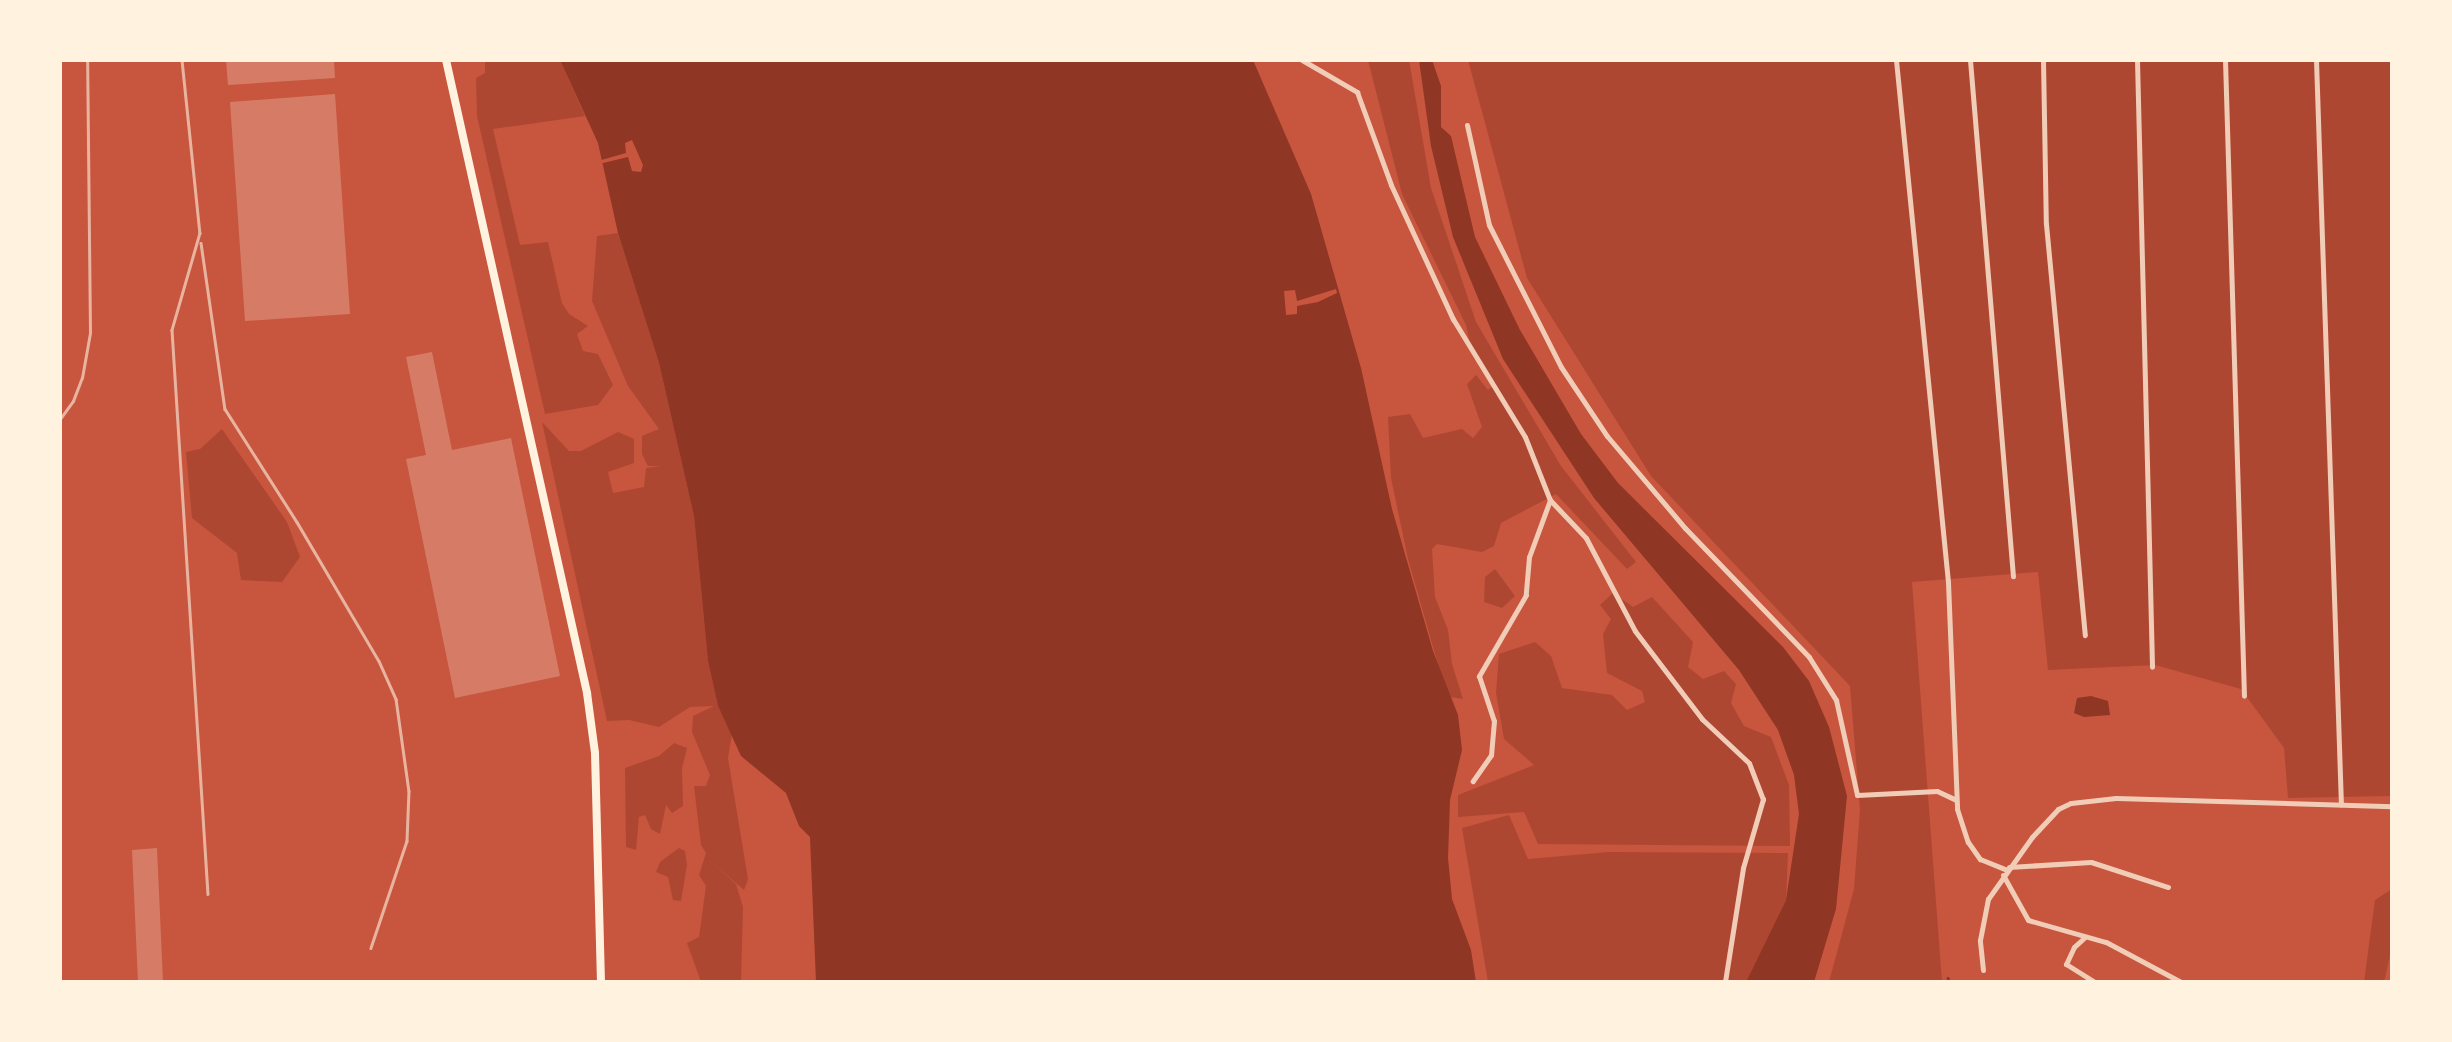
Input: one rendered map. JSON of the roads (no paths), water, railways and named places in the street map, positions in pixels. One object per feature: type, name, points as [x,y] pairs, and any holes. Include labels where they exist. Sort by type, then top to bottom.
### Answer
[{"type":"main road","points":[[446,60],[587,693],[595,752],[601,982]]},
{"type":"street","points":[[1302,60],[1357,92],[1391,184],[1453,320],[1525,437],[1550,500],[1586,538],[1634,631],[1702,720],[1748,763],[1764,799],[1743,868],[1725,982]]},
{"type":"street","points":[[1896,60],[1948,582],[1956,800],[1961,827],[1973,851],[2006,871],[2092,862],[2168,887]]},
{"type":"street","points":[[1970,60],[2013,576]]},
{"type":"street","points":[[2043,60],[2046,224],[2085,635]]},
{"type":"street","points":[[2138,60],[2152,667]]},
{"type":"street","points":[[2226,60],[2244,696]]},
{"type":"street","points":[[2316,60],[2341,806]]},
{"type":"street","points":[[1466,125],[1490,225],[1560,367],[1607,436],[1685,528],[1809,657],[1836,700],[1856,795],[1937,791],[1956,800]]},
{"type":"street","points":[[1474,781],[1491,754],[1494,721],[1478,676],[1526,594],[1529,558],[1550,500]]},
{"type":"street","points":[[1984,970],[1983,920],[1988,899],[2058,809],[2089,799],[2392,806]]},
{"type":"street","points":[[2006,871],[2028,920],[2126,952],[2181,982]]},
{"type":"street","points":[[2085,937],[2074,947],[2066,964],[2095,982]]},
{"type":"waterway","points":[[1948,978],[1949,982]]},
{"type":"railway","points":[[60,419],[82,378],[90,333],[87,60]]},
{"type":"railway","points":[[182,60],[200,233],[172,330],[208,894]]},
{"type":"railway","points":[[201,243],[225,409],[379,661],[396,699],[409,791],[407,841],[371,948]]}]
